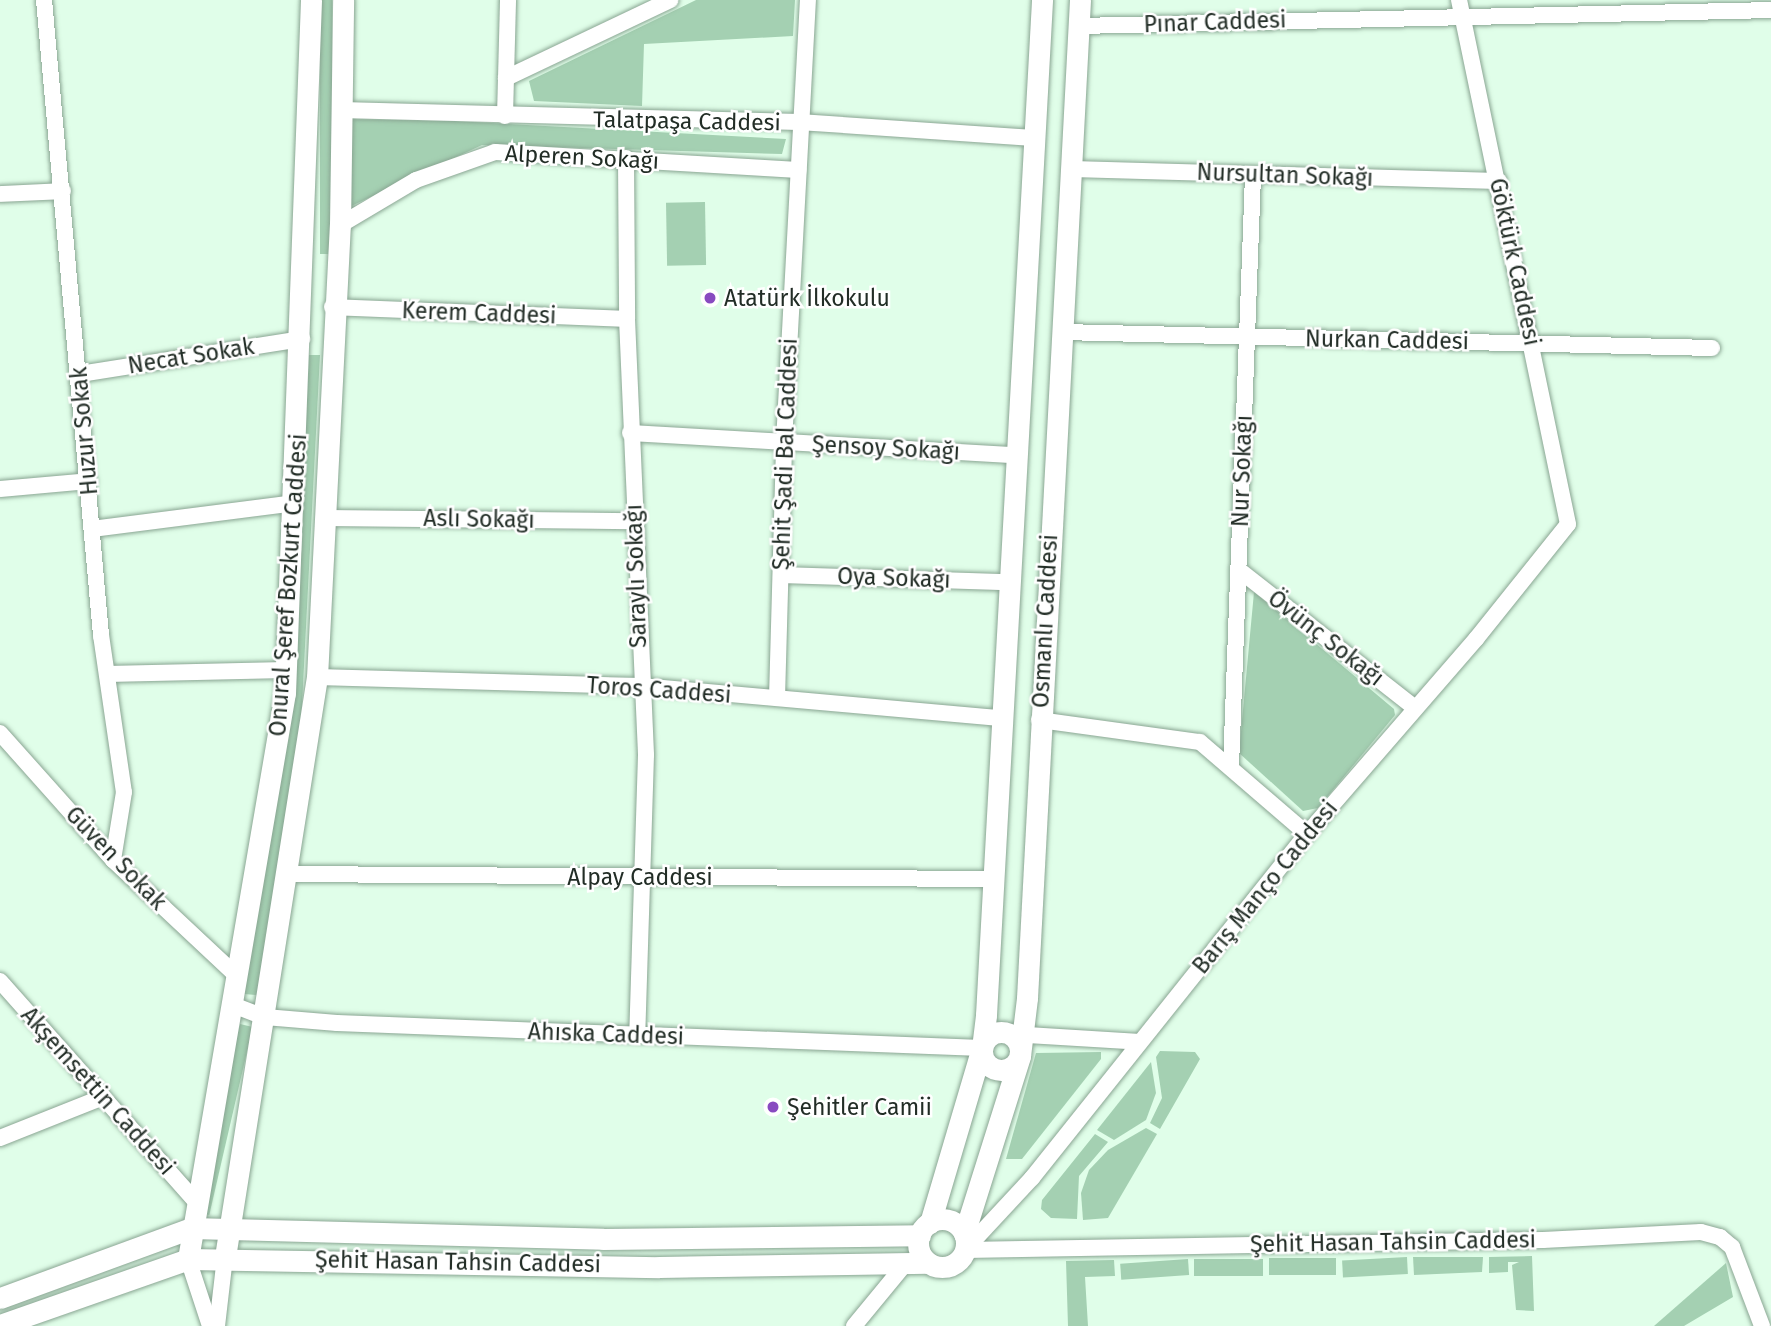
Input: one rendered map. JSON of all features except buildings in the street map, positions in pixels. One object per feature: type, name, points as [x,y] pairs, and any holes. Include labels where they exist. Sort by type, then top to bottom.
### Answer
[{"type":"main road","name":"Onural Şeref Bozkurt Caddesi","points":[[188,1259],[191,1228],[280,738],[286,670],[302,339],[311,0]]},
{"type":"main road","name":"Onural Şeref Bozkurt Caddesi","points":[[225,1257],[226,1226],[265,1017],[317,677],[332,307],[340,225],[343,0]]},
{"type":"main road","name":"Osmanlı Caddesi","points":[[925,1229],[982,1048],[994,879],[1008,582],[1042,0]]},
{"type":"main road","name":"Osmanlı Caddesi","points":[[965,1242],[1018,1042],[1080,0]]},
{"type":"main road","points":[[992,1034],[1018,1042],[1013,1066],[994,1069],[984,1061],[982,1048],[992,1034]]},
{"type":"main road","points":[[946,1220],[965,1242],[950,1266],[928,1263],[919,1250],[925,1229],[946,1220]]},
{"type":"main road","name":"Şehit Hasan Tahsin Caddesi","points":[[0,1298],[191,1228],[226,1226],[603,1239],[925,1229]]},
{"type":"main road","name":"Şehit Hasan Tahsin Caddesi","points":[[0,1325],[188,1259],[225,1257],[659,1267],[928,1263]]},
{"type":"street","name":"Huzur Sokak","points":[[44,0],[92,529],[107,674],[124,792],[113,860]]},
{"type":"street","points":[[505,116],[508,0]]},
{"type":"street","points":[[506,79],[670,0]]},
{"type":"street","name":"Şehit Şadi Bal Caddesi","points":[[777,698],[784,442],[799,170],[799,122],[808,0]]},
{"type":"street","name":"Pınar Caddesi","points":[[1079,26],[1461,7],[1771,10]]},
{"type":"street","name":"Göktürk Caddesi","points":[[1461,7],[1533,343],[1567,524]]},
{"type":"street","name":"Talatpaşa Caddesi","points":[[341,110],[799,122],[1033,138]]},
{"type":"street","name":"Alperen Sokağı","points":[[340,225],[416,180],[478,156],[520,152],[799,170]]},
{"type":"street","name":"Saraylı Sokağı","points":[[626,158],[626,319],[640,686],[646,755],[637,1035]]},
{"type":"street","name":"Nursultan Sokağı","points":[[1071,169],[1499,181]]},
{"type":"street","name":"Nur Sokağı","points":[[1231,767],[1253,175]]},
{"type":"street","points":[[0,194],[63,191]]},
{"type":"street","name":"Kerem Caddesi","points":[[332,307],[626,319]]},
{"type":"street","name":"Nurkan Caddesi","points":[[1062,332],[1712,348]]},
{"type":"street","name":"Necat Sokak","points":[[80,374],[302,339]]},
{"type":"street","name":"Şensoy Sokağı","points":[[631,433],[1015,455]]},
{"type":"street","points":[[0,489],[89,481]]},
{"type":"street","points":[[92,529],[295,503]]},
{"type":"street","name":"Aslı Sokağı","points":[[325,518],[634,520]]},
{"type":"street","name":"Barış Manço Caddesi","points":[[965,1242],[1032,1178],[1307,834],[1414,707],[1476,639],[1567,524]]},
{"type":"street","name":"Övünç Sokağı","points":[[1239,570],[1414,707]]},
{"type":"street","name":"Oya Sokağı","points":[[781,575],[1008,582]]},
{"type":"street","points":[[107,674],[286,670]]},
{"type":"street","name":"Toros Caddesi","points":[[317,677],[640,686],[1001,718]]},
{"type":"street","points":[[1039,720],[1182,737],[1200,742],[1307,834]]},
{"type":"street","name":"Güven Sokak","points":[[3,744],[113,860],[238,977]]},
{"type":"street","name":"Alpay Caddesi","points":[[287,874],[994,879]]},
{"type":"street","name":"Akşemsettin Caddesi","points":[[0,981],[196,1202]]},
{"type":"street","name":"Ahıska Caddesi","points":[[233,1006],[265,1017],[982,1048]]},
{"type":"street","points":[[1018,1042],[1140,1042]]},
{"type":"street","points":[[0,1138],[103,1097]]},
{"type":"street","name":"Şehit Hasan Tahsin Caddesi","points":[[965,1242],[1542,1240],[1701,1232],[1720,1237],[1732,1247],[1762,1326]]},
{"type":"street","name":"Onural Şeref Bozkurt Caddesi","points":[[218,1326],[225,1257]]},
{"type":"street","name":"Onural Şeref Bozkurt Caddesi","points":[[188,1259],[210,1326]]},
{"type":"street","points":[[854,1326],[906,1263]]},
{"type":"green space","points":[[320,0],[332,0],[332,254],[320,254]]},
{"type":"green space","points":[[696,0],[795,0],[793,36],[644,44],[642,106],[534,101],[529,81]]},
{"type":"green space","points":[[346,119],[454,121],[786,139],[782,154],[482,145],[347,208]]},
{"type":"green space","points":[[705,202],[706,265],[667,266],[666,203]]},
{"type":"green space","points":[[309,355],[320,355],[301,724],[257,995],[244,994],[277,799],[296,645]]},
{"type":"green space","points":[[1254,592],[1394,709],[1395,715],[1318,808],[1303,811],[1239,753]]},
{"type":"green space","points":[[240,1024],[253,1027],[209,1215],[197,1212]]},
{"type":"green space","points":[[1160,1051],[1195,1052],[1200,1059],[1160,1129],[1150,1123],[1162,1098],[1156,1057]]},
{"type":"green space","points":[[1101,1052],[1101,1059],[1022,1159],[1006,1159],[1036,1053]]},
{"type":"green space","points":[[1151,1062],[1156,1093],[1146,1120],[1114,1140],[1097,1130]]},
{"type":"green space","points":[[1146,1128],[1157,1134],[1108,1218],[1083,1220],[1081,1193],[1089,1170],[1108,1150]]},
{"type":"green space","points":[[1095,1134],[1108,1142],[1079,1176],[1077,1219],[1051,1218],[1041,1209],[1042,1200]]},
{"type":"green space","points":[[1532,1256],[1534,1311],[1516,1310],[1512,1265],[1519,1262],[1508,1262],[1508,1272],[1489,1273],[1489,1257]]},
{"type":"green space","points":[[1407,1257],[1408,1274],[1343,1277],[1342,1260]]},
{"type":"green space","points":[[1413,1257],[1483,1257],[1482,1272],[1414,1275]]},
{"type":"green space","points":[[1269,1258],[1336,1258],[1336,1275],[1269,1275]]},
{"type":"green space","points":[[1188,1259],[1189,1275],[1121,1280],[1120,1264]]},
{"type":"green space","points":[[1194,1259],[1263,1259],[1263,1276],[1194,1276]]},
{"type":"green space","points":[[1114,1260],[1115,1276],[1085,1277],[1088,1326],[1068,1326],[1066,1261]]},
{"type":"green space","points":[[1726,1263],[1733,1297],[1684,1326],[1654,1326]]},
{"type":"place","name":"Atatürk İlkokulu","points":[[710,298]]},
{"type":"place","name":"Şehitler Camii","points":[[773,1107]]}]
